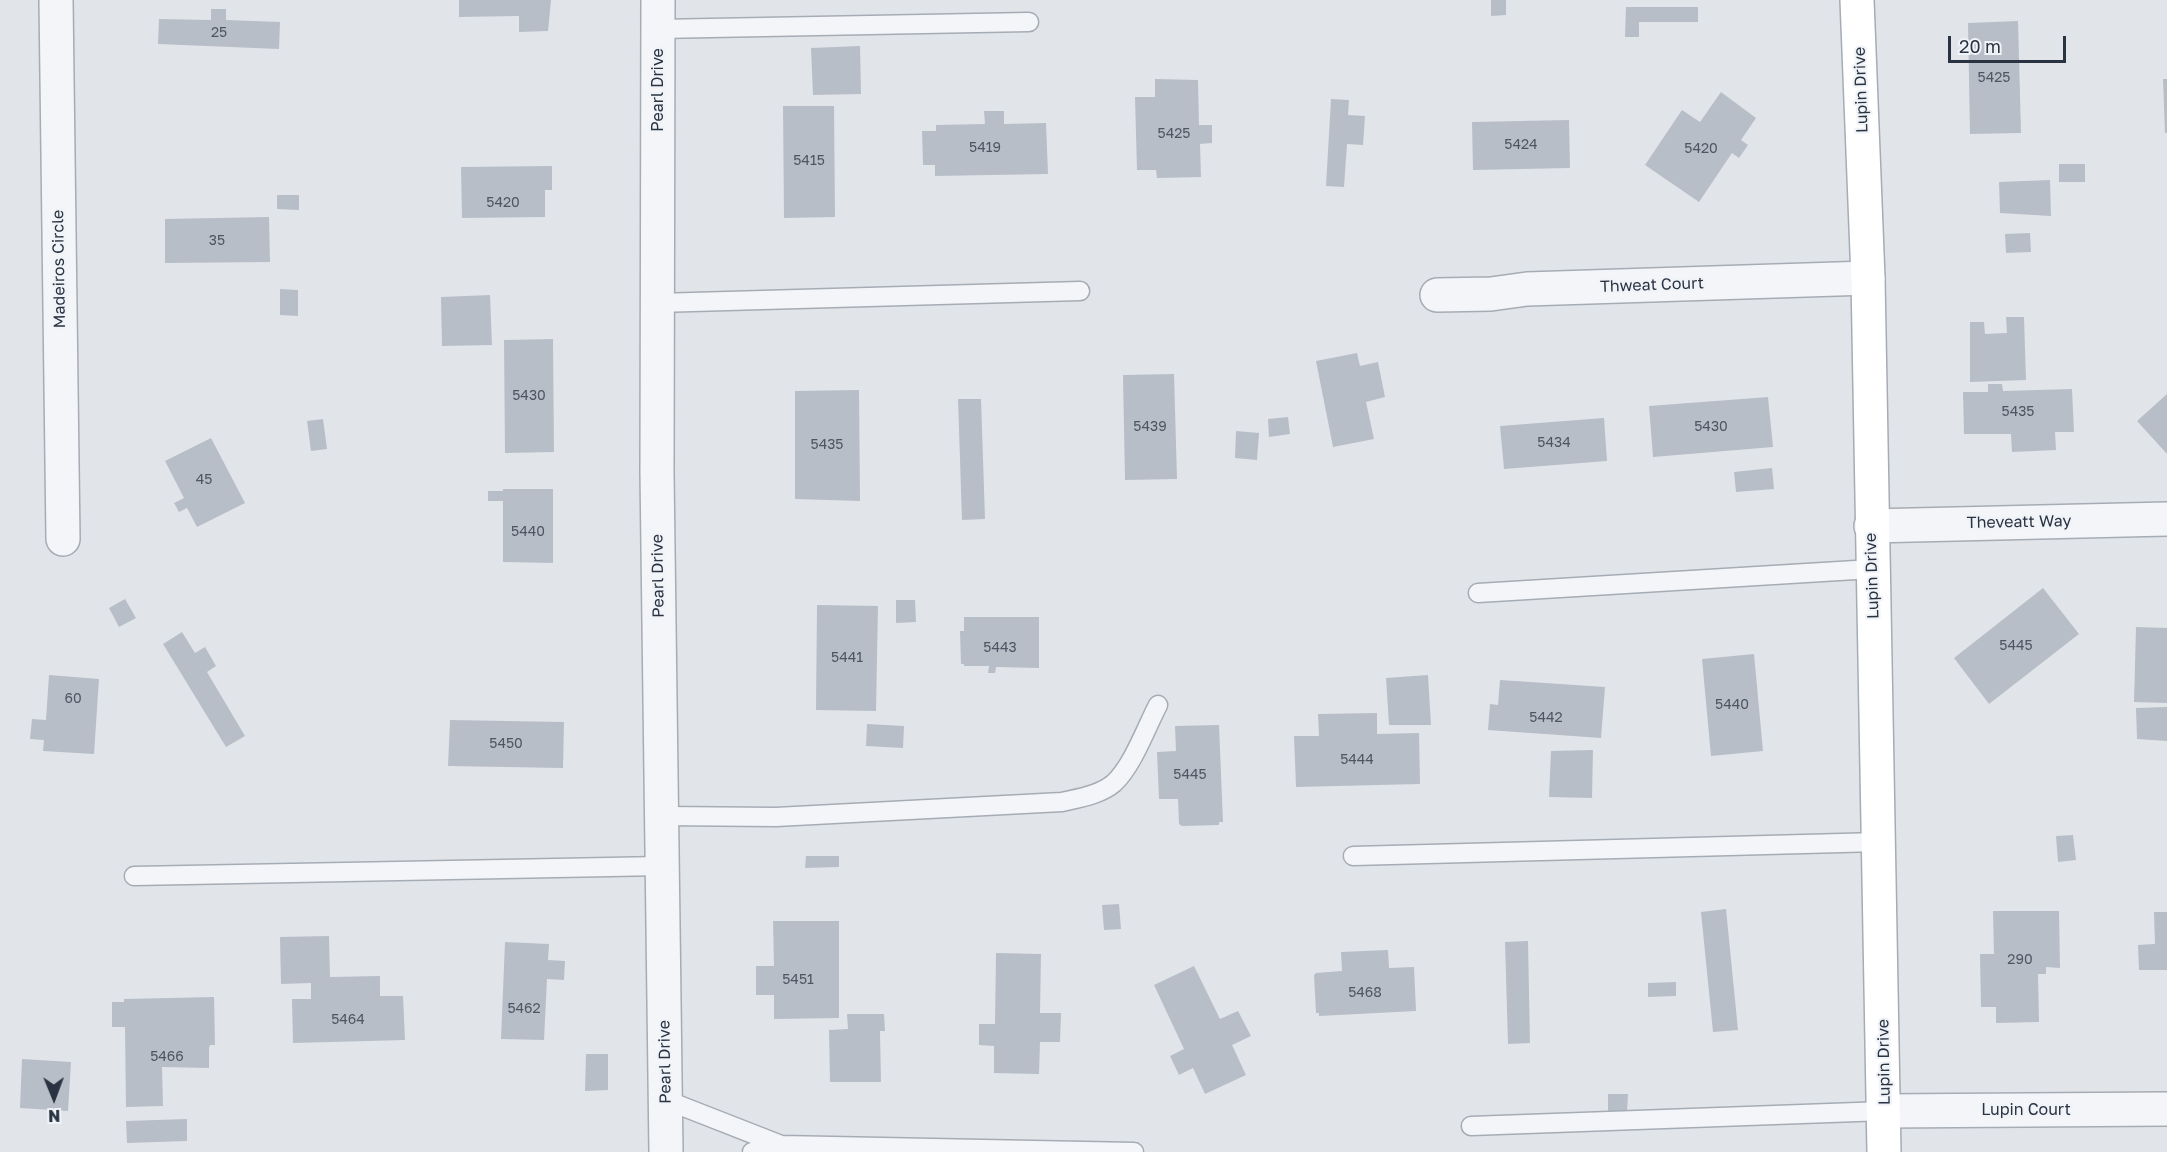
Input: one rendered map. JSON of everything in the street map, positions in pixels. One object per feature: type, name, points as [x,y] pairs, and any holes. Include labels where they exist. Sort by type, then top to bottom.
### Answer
[{"type":"street","name":"Madeiros Circle","points":[[56,0],[63,539]]},
{"type":"street","name":"Lupin Drive","points":[[1857,0],[1868,278],[1884,1152]]},
{"type":"street","name":"Pearl Drive","points":[[658,14],[657,472],[666,1152]]},
{"type":"street","name":"Thweat Court","points":[[1437,295],[1491,294],[1527,289],[1868,278]]},
{"type":"street","name":"Theveatt Way","points":[[1871,526],[2167,519]]},
{"type":"street","name":"Lupin Court","points":[[1885,1111],[2167,1109]]},
{"type":"lane","points":[[658,14],[1029,22]]},
{"type":"lane","points":[[657,303],[1080,291]]},
{"type":"lane","points":[[1478,593],[1872,569]]},
{"type":"lane","points":[[662,816],[776,817],[1062,802],[1082,798],[1114,783],[1128,763],[1158,705]]},
{"type":"lane","points":[[1353,856],[1880,842]]},
{"type":"lane","points":[[134,876],[662,866]]},
{"type":"lane","points":[[666,1100],[781,1145]]},
{"type":"lane","points":[[1471,1126],[1885,1111]]},
{"type":"lane","points":[[752,1152],[781,1145],[1134,1152]]},
{"type":"building","points":[[459,0],[551,0],[548,31],[519,32],[519,16],[459,17]]},
{"type":"building","points":[[1491,0],[1506,0],[1506,15],[1491,16]]},
{"type":"building","points":[[1626,7],[1698,7],[1698,22],[1639,22],[1639,37],[1625,37]]},
{"type":"building","points":[[211,9],[226,9],[226,20],[280,22],[279,49],[158,44],[159,19],[211,20]]},
{"type":"building","points":[[2018,21],[2021,133],[1970,134],[1968,23]]},
{"type":"building","points":[[860,46],[861,94],[813,95],[811,48]]},
{"type":"building","points":[[1155,79],[1198,80],[1199,125],[1212,125],[1212,143],[1200,144],[1201,177],[1157,178],[1156,170],[1137,170],[1135,97],[1155,97]]},
{"type":"building","points":[[2163,79],[2167,79],[2167,133],[2165,133]]},
{"type":"building","points":[[1721,92],[1756,118],[1741,140],[1748,145],[1739,158],[1732,153],[1699,202],[1645,165],[1682,110],[1700,122]]},
{"type":"building","points":[[1331,99],[1349,100],[1348,115],[1365,116],[1363,145],[1347,144],[1344,187],[1326,186]]},
{"type":"building","points":[[783,106],[834,106],[835,217],[784,218]]},
{"type":"building","points":[[984,111],[1004,111],[1004,124],[1046,123],[1048,174],[935,176],[935,165],[923,165],[922,131],[936,131],[936,125],[985,124]]},
{"type":"building","points":[[1569,120],[1570,168],[1473,170],[1472,122]]},
{"type":"building","points":[[2059,164],[2085,164],[2085,182],[2059,182]]},
{"type":"building","points":[[552,166],[552,190],[545,190],[545,217],[462,218],[461,167]]},
{"type":"building","points":[[2050,180],[2051,216],[2000,213],[1999,182]]},
{"type":"building","points":[[277,195],[299,195],[299,210],[277,209]]},
{"type":"building","points":[[269,217],[270,262],[165,263],[165,219]]},
{"type":"building","points":[[2030,233],[2031,252],[2006,253],[2005,234]]},
{"type":"building","points":[[280,289],[298,290],[298,316],[280,315]]},
{"type":"building","points":[[490,295],[492,345],[442,346],[441,297]]},
{"type":"building","points":[[2006,317],[2024,317],[2026,380],[1970,382],[1970,322],[1984,322],[1985,334],[2007,333]]},
{"type":"building","points":[[553,339],[554,452],[505,453],[504,340]]},
{"type":"building","points":[[1357,353],[1360,366],[1378,362],[1385,397],[1366,402],[1374,439],[1333,447],[1316,361]]},
{"type":"building","points":[[1174,374],[1177,479],[1125,480],[1123,375]]},
{"type":"building","points":[[1988,384],[2002,384],[2003,391],[2072,389],[2074,432],[2055,432],[2056,450],[2012,452],[2011,434],[1964,434],[1963,392],[1988,392]]},
{"type":"building","points":[[859,390],[860,501],[795,499],[795,391]]},
{"type":"building","points":[[2167,394],[2167,454],[2137,421]]},
{"type":"building","points":[[1768,397],[1773,447],[1653,457],[1649,406]]},
{"type":"building","points":[[958,399],[981,399],[985,519],[962,520]]},
{"type":"building","points":[[1288,417],[1290,434],[1269,437],[1268,419]]},
{"type":"building","points":[[1604,418],[1607,461],[1504,469],[1500,426]]},
{"type":"building","points":[[323,419],[327,449],[311,451],[307,421]]},
{"type":"building","points":[[1236,431],[1259,433],[1257,460],[1235,458]]},
{"type":"building","points":[[211,438],[245,503],[197,527],[187,508],[179,512],[174,503],[184,498],[165,461]]},
{"type":"building","points":[[1772,468],[1774,489],[1736,492],[1734,472]]},
{"type":"building","points":[[503,489],[553,489],[553,563],[503,562],[503,501],[488,501],[488,491],[503,491]]},
{"type":"building","points":[[2043,588],[2079,634],[1989,704],[1954,658]]},
{"type":"building","points":[[125,599],[136,618],[119,627],[109,608]]},
{"type":"building","points":[[896,600],[915,600],[916,622],[896,623]]},
{"type":"building","points":[[817,605],[878,606],[876,711],[816,710]]},
{"type":"building","points":[[964,617],[1039,617],[1039,668],[996,667],[995,673],[988,673],[989,666],[961,664],[960,631],[964,631]]},
{"type":"building","points":[[2136,627],[2167,628],[2167,703],[2134,702]]},
{"type":"building","points":[[182,632],[195,653],[205,647],[216,666],[207,672],[245,736],[226,747],[163,644]]},
{"type":"building","points":[[1754,654],[1763,751],[1711,756],[1702,659]]},
{"type":"building","points":[[49,675],[99,679],[94,754],[43,751],[44,740],[30,739],[32,719],[46,720]]},
{"type":"building","points":[[1428,675],[1431,725],[1389,725],[1386,678]]},
{"type":"building","points":[[1500,680],[1605,687],[1601,738],[1488,730],[1490,704],[1498,705]]},
{"type":"building","points":[[2167,707],[2167,741],[2137,739],[2136,708]]},
{"type":"building","points":[[1377,713],[1377,734],[1419,733],[1420,784],[1296,787],[1294,736],[1319,736],[1318,714]]},
{"type":"building","points":[[450,720],[564,722],[563,768],[448,766]]},
{"type":"building","points":[[867,724],[904,726],[903,748],[866,746]]},
{"type":"building","points":[[1219,725],[1223,822],[1219,822],[1219,825],[1182,826],[1179,824],[1178,799],[1159,799],[1157,752],[1176,751],[1175,726]]},
{"type":"building","points":[[1593,750],[1592,798],[1549,797],[1551,751]]},
{"type":"building","points":[[2073,835],[2076,860],[2058,862],[2056,836]]},
{"type":"building","points":[[806,856],[839,856],[839,867],[805,868]]},
{"type":"building","points":[[1119,904],[1121,929],[1104,930],[1102,905]]},
{"type":"building","points":[[1726,909],[1738,1030],[1713,1032],[1701,912]]},
{"type":"building","points":[[1993,911],[2059,911],[2060,968],[2046,967],[2046,974],[2038,974],[2039,1022],[1996,1023],[1996,1007],[1981,1007],[1980,954],[1994,954]]},
{"type":"building","points":[[2154,912],[2167,912],[2167,970],[2139,970],[2138,945],[2155,944]]},
{"type":"building","points":[[773,921],[839,921],[839,1018],[774,1019],[774,995],[756,995],[756,966],[774,966]]},
{"type":"building","points":[[329,936],[330,977],[380,976],[380,996],[403,996],[405,1040],[293,1043],[292,999],[311,999],[311,983],[281,984],[280,937]]},
{"type":"building","points":[[1528,941],[1530,1043],[1508,1044],[1505,942]]},
{"type":"building","points":[[505,942],[549,944],[548,960],[565,961],[564,980],[547,979],[544,1040],[501,1039]]},
{"type":"building","points":[[1388,950],[1389,968],[1414,967],[1416,1011],[1319,1016],[1319,1013],[1316,1013],[1314,975],[1316,973],[1342,971],[1341,952]]},
{"type":"building","points":[[996,953],[1041,954],[1040,1013],[1061,1013],[1060,1042],[1040,1042],[1039,1074],[994,1073],[994,1046],[979,1045],[979,1024],[995,1024]]},
{"type":"building","points":[[1194,966],[1220,1019],[1238,1011],[1251,1036],[1232,1045],[1246,1075],[1205,1094],[1193,1068],[1179,1075],[1170,1056],[1184,1049],[1154,985]]},
{"type":"building","points":[[1676,982],[1676,996],[1648,997],[1648,983]]},
{"type":"building","points":[[214,997],[215,1045],[210,1045],[209,1048],[209,1068],[162,1067],[163,1106],[126,1107],[125,1027],[112,1027],[112,1002],[124,1002],[124,999]]},
{"type":"building","points":[[847,1014],[884,1014],[885,1031],[880,1031],[881,1082],[830,1082],[829,1030],[848,1029]]},
{"type":"building","points":[[586,1054],[608,1054],[608,1090],[585,1091]]},
{"type":"building","points":[[22,1059],[71,1062],[68,1111],[20,1108]]},
{"type":"building","points":[[1608,1094],[1628,1094],[1627,1112],[1608,1111]]},
{"type":"building","points":[[187,1119],[187,1141],[127,1143],[126,1121]]}]
